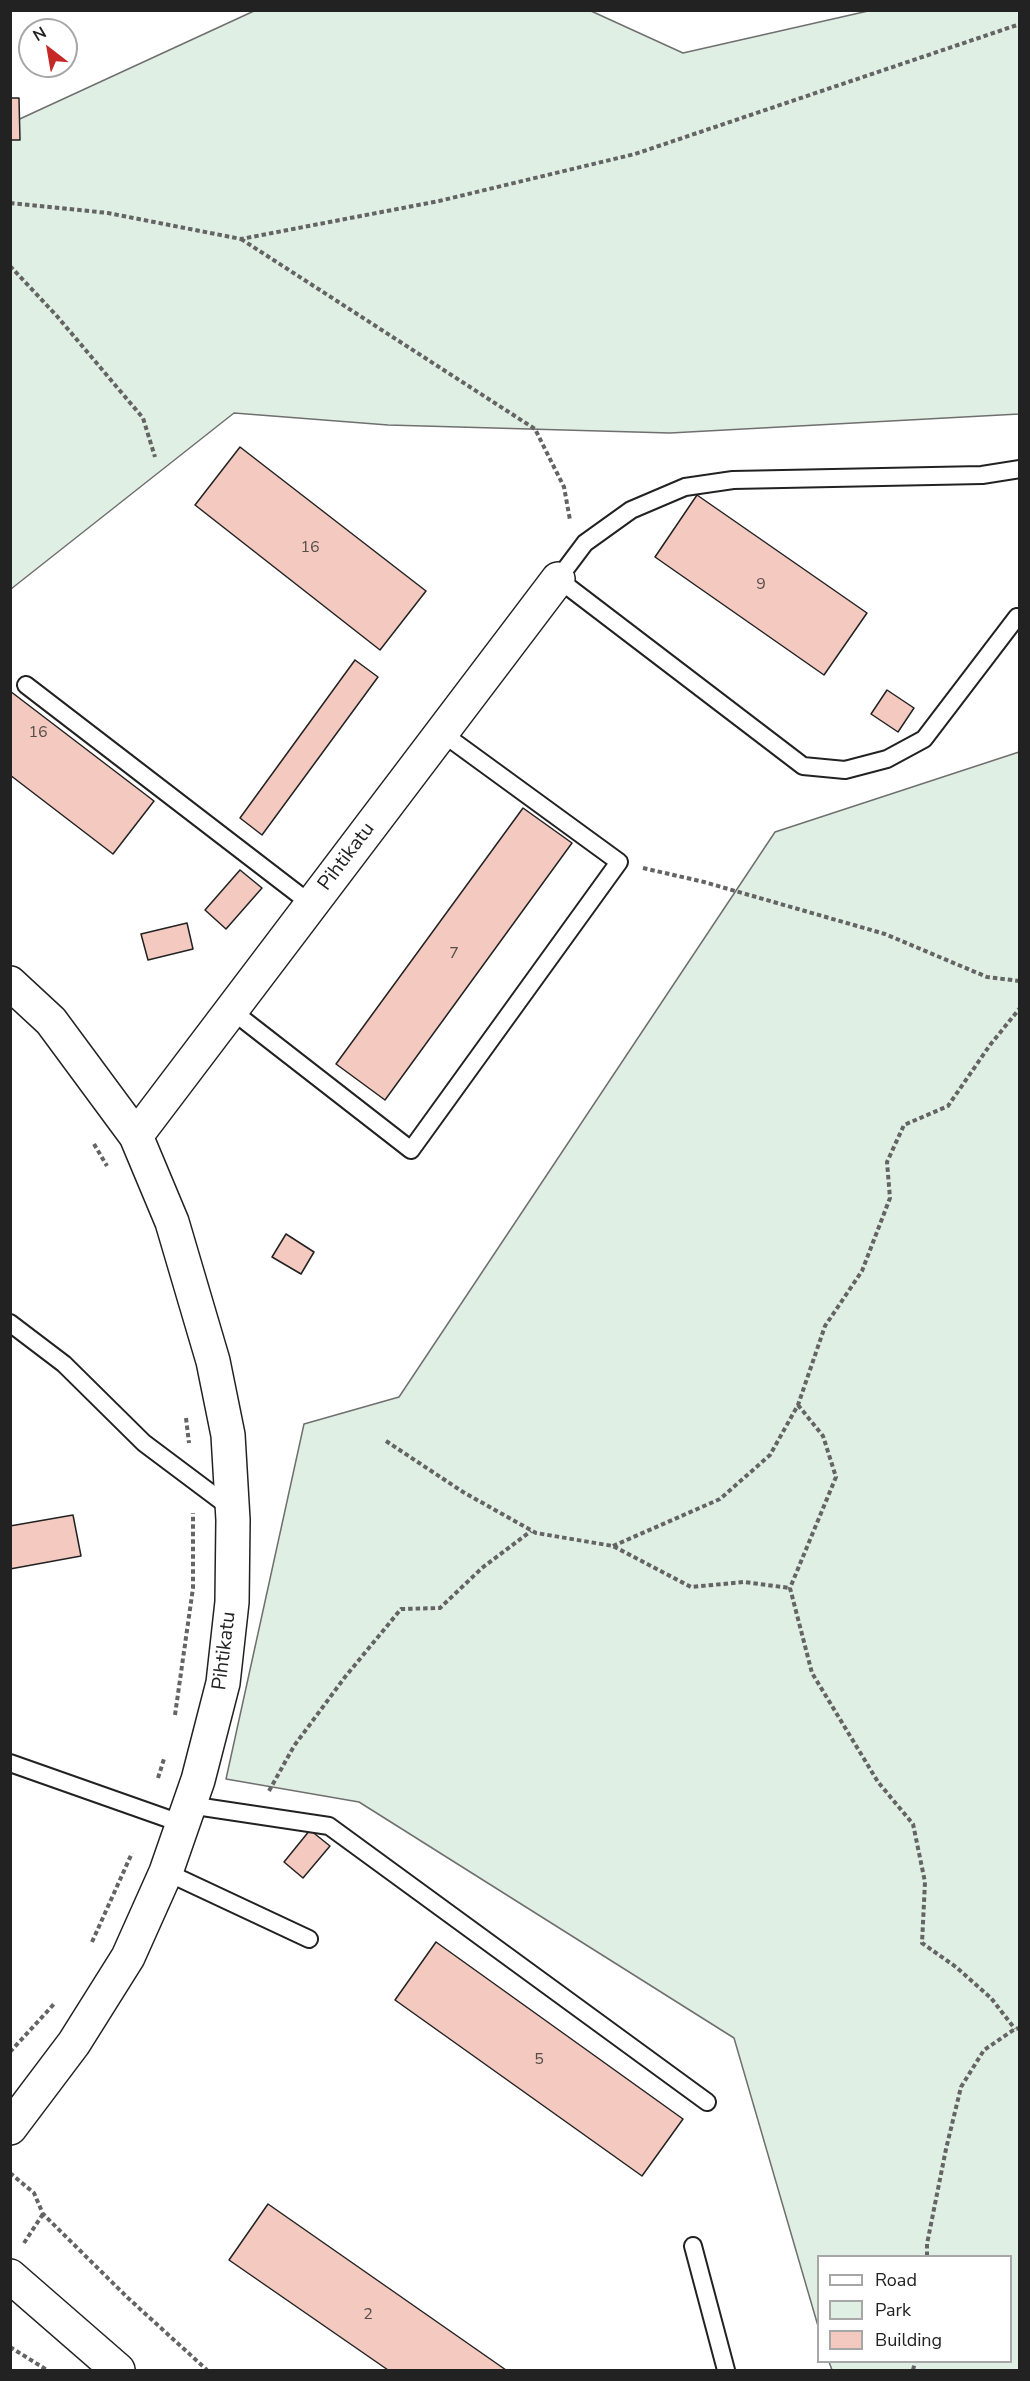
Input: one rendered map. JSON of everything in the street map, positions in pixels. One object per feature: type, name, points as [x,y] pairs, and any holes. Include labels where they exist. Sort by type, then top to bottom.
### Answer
[{"type":"street","name":"Pihtikatu","points":[[136,1136],[558,579]]},
{"type":"street","name":"Pihtikatu","points":[[10,983],[51,1020],[136,1136],[172,1222],[213,1361],[228,1435],[232,1509],[231,1602],[223,1683],[198,1780],[166,1872],[128,1957],[74,2043],[10,2128]]},
{"type":"street","points":[[16,2262],[118,2370]]},
{"type":"lane","points":[[1017,617],[924,739],[887,759],[845,770],[803,766],[558,579],[582,547],[631,510],[686,487],[733,480],[982,475],[1020,469]]},
{"type":"lane","points":[[26,685],[311,904]]},
{"type":"lane","points":[[231,1010],[411,1150],[619,862],[442,733]]},
{"type":"lane","points":[[10,1323],[64,1364],[144,1443],[232,1509]]},
{"type":"lane","points":[[10,1763],[148,1811],[256,1815],[329,1826],[707,2102]]},
{"type":"lane","points":[[166,1872],[309,1939]]},
{"type":"lane","points":[[693,2246],[726,2370]]},
{"type":"path","points":[[240,239],[439,201],[635,154],[1020,24]]},
{"type":"path","points":[[10,203],[108,213],[240,239],[536,429],[564,487],[571,525],[582,547]]},
{"type":"path","points":[[10,266],[56,315],[143,418],[155,457]]},
{"type":"path","points":[[619,862],[704,882],[885,934],[987,976],[1020,981]]},
{"type":"path","points":[[613,1546],[720,1499],[770,1455],[798,1405],[825,1326],[862,1271],[890,1198],[887,1162],[904,1125],[948,1106],[990,1045],[1020,1008]]},
{"type":"path","points":[[93,1141],[110,1170]]},
{"type":"path","points":[[798,1405],[822,1436],[836,1477],[790,1588],[812,1673],[878,1782],[913,1824],[925,1882],[922,1943],[956,1967],[991,1998],[1017,2029],[984,2050],[961,2088],[946,2149],[927,2244],[927,2255]]},
{"type":"path","points":[[174,1725],[193,1588],[194,1481],[185,1411]]},
{"type":"path","points":[[386,1441],[463,1492],[536,1533],[613,1546],[691,1587],[744,1582],[790,1588]]},
{"type":"path","points":[[256,1815],[294,1746],[345,1677],[401,1609],[440,1608],[482,1568],[531,1531]]},
{"type":"path","points":[[91,1946],[143,1830],[164,1757]]},
{"type":"path","points":[[10,2052],[61,1995]]},
{"type":"path","points":[[10,2173],[34,2193],[43,2214],[128,2298],[207,2370]]},
{"type":"path","points":[[16,2262],[43,2214]]},
{"type":"path","points":[[10,2347],[47,2370]]},
{"type":"green space","points":[[254,11],[591,11],[683,53],[868,11],[1019,11],[1019,414],[670,433],[388,425],[234,413],[11,589],[11,123]]},
{"type":"green space","points":[[1019,752],[1019,2370],[832,2370],[829,2363],[1012,2363],[1012,2255],[817,2255],[817,2323],[734,2038],[359,1802],[226,1779],[304,1424],[399,1397],[775,832]]},
{"type":"building","points":[[10,98],[19,98],[20,140],[10,140]]},
{"type":"building","points":[[240,447],[426,591],[380,650],[195,505]]},
{"type":"building","points":[[697,495],[867,613],[824,675],[655,557]]},
{"type":"building","points":[[355,660],[378,677],[262,835],[240,818]]},
{"type":"building","points":[[887,690],[914,708],[898,732],[871,714]]},
{"type":"building","points":[[10,691],[154,801],[113,854],[10,775]]},
{"type":"building","points":[[523,808],[572,843],[385,1100],[336,1064]]},
{"type":"building","points":[[240,870],[262,888],[226,929],[205,910]]},
{"type":"building","points":[[187,923],[193,949],[148,960],[141,934]]},
{"type":"building","points":[[286,1234],[314,1252],[301,1274],[272,1257]]},
{"type":"building","points":[[73,1515],[81,1556],[10,1569],[10,1526]]},
{"type":"building","points":[[310,1830],[330,1846],[303,1878],[284,1862]]},
{"type":"building","points":[[436,1942],[683,2119],[642,2176],[395,2000]]},
{"type":"building","points":[[268,2204],[506,2370],[388,2370],[229,2260]]}]
